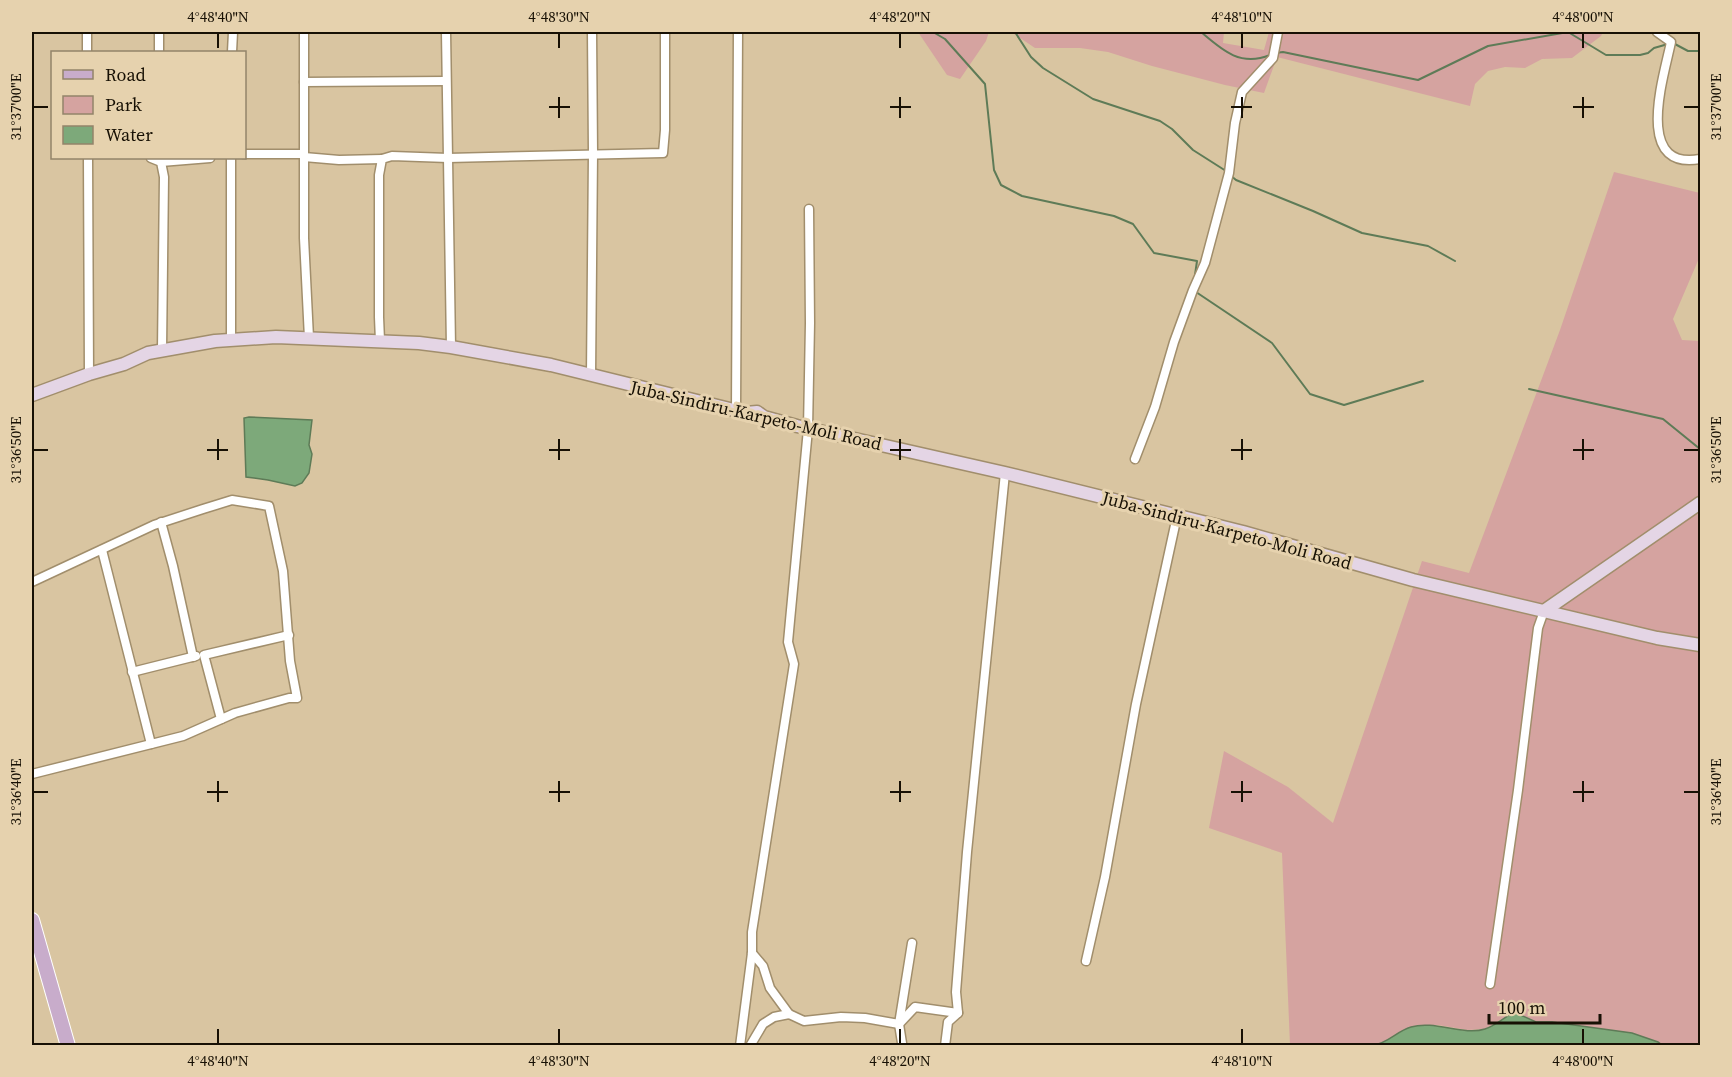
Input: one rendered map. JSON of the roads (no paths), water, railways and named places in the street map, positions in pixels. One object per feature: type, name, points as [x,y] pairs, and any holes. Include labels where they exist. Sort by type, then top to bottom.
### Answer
[{"type":"main road","name":"Juba-Sindiru-Karpeto-Moli Road","points":[[32,395],[124,364],[148,353],[231,340],[276,337],[309,338],[451,347],[550,364],[736,411],[746,413],[757,411],[764,417],[808,429],[1005,473],[1243,532],[1413,580],[1657,638],[1701,645]]},
{"type":"main road","points":[[1544,611],[1701,503]]},
{"type":"main road","points":[[32,920],[68,1046]]},
{"type":"street","points":[[87,32],[87,51]]},
{"type":"street","points":[[159,32],[159,51]]},
{"type":"street","points":[[232,51],[233,32]]},
{"type":"street","points":[[304,32],[304,238],[309,338]]},
{"type":"street","points":[[446,32],[451,347]]},
{"type":"street","points":[[591,375],[592,32]]},
{"type":"street","points":[[246,154],[304,155],[339,160],[382,159],[392,156],[448,158],[663,153],[665,32]]},
{"type":"street","points":[[736,411],[738,32]]},
{"type":"street","points":[[1135,459],[1155,407],[1174,342],[1205,263],[1229,173],[1235,123],[1242,92],[1273,58],[1278,32]]},
{"type":"street","points":[[1657,32],[1671,42],[1658,110],[1659,134],[1663,147],[1674,158],[1688,161],[1701,159]]},
{"type":"street","points":[[304,82],[447,81]]},
{"type":"street","points":[[88,159],[89,374]]},
{"type":"street","points":[[162,350],[164,177],[158,160],[184,159]]},
{"type":"street","points":[[231,340],[233,159]]},
{"type":"street","points":[[380,341],[379,175],[382,159]]},
{"type":"street","points":[[740,1046],[752,952],[752,932],[794,664],[788,642],[808,429],[809,209]]},
{"type":"street","points":[[958,1013],[956,992],[967,852],[1005,473]]},
{"type":"street","points":[[32,582],[161,522],[232,500],[269,506],[283,571],[290,661],[297,698],[289,698],[235,713],[183,736],[32,774]]},
{"type":"street","points":[[1086,961],[1105,877],[1136,704],[1177,516]]},
{"type":"street","points":[[161,522],[193,657]]},
{"type":"street","points":[[102,550],[151,744]]},
{"type":"street","points":[[1490,984],[1518,790],[1538,628],[1544,611]]},
{"type":"street","points":[[132,672],[289,635]]},
{"type":"street","points":[[204,655],[221,719]]},
{"type":"street","points":[[902,1044],[899,1024],[912,943]]},
{"type":"street","points":[[752,952],[763,966],[770,988],[789,1014],[804,1021],[841,1017],[865,1018],[899,1024]]},
{"type":"street","points":[[899,1024],[915,1006],[958,1013]]},
{"type":"street","points":[[945,1046],[948,1022],[958,1013]]},
{"type":"street","points":[[750,1046],[763,1024],[774,1017],[789,1014]]},
{"type":"water","points":[[244,418],[312,420],[309,445],[312,454],[309,473],[302,483],[295,486],[246,477]]},
{"type":"water","points":[[1514,1012],[1536,1022],[1552,1022],[1632,1033],[1662,1045],[1374,1045],[1406,1029],[1420,1025],[1468,1031],[1485,1029]]},
{"type":"waterway","points":[[933,32],[945,39],[985,84],[994,170],[1001,185],[1022,196],[1114,216],[1133,224],[1154,253],[1197,261],[1195,275]]},
{"type":"waterway","points":[[1015,32],[1031,57],[1043,68],[1093,99],[1160,121],[1172,129],[1193,150],[1226,171]]},
{"type":"waterway","points":[[1201,32],[1232,55],[1250,59],[1270,55]]},
{"type":"waterway","points":[[1275,53],[1283,52],[1418,80],[1488,46],[1568,32],[1606,55],[1640,55],[1668,44]]},
{"type":"waterway","points":[[1673,43],[1688,51],[1700,51]]},
{"type":"waterway","points":[[1230,175],[1236,180],[1362,233],[1428,246],[1455,261]]},
{"type":"waterway","points":[[1196,292],[1272,343],[1310,394],[1344,405],[1423,381]]},
{"type":"waterway","points":[[1529,389],[1663,419],[1700,449]]}]
